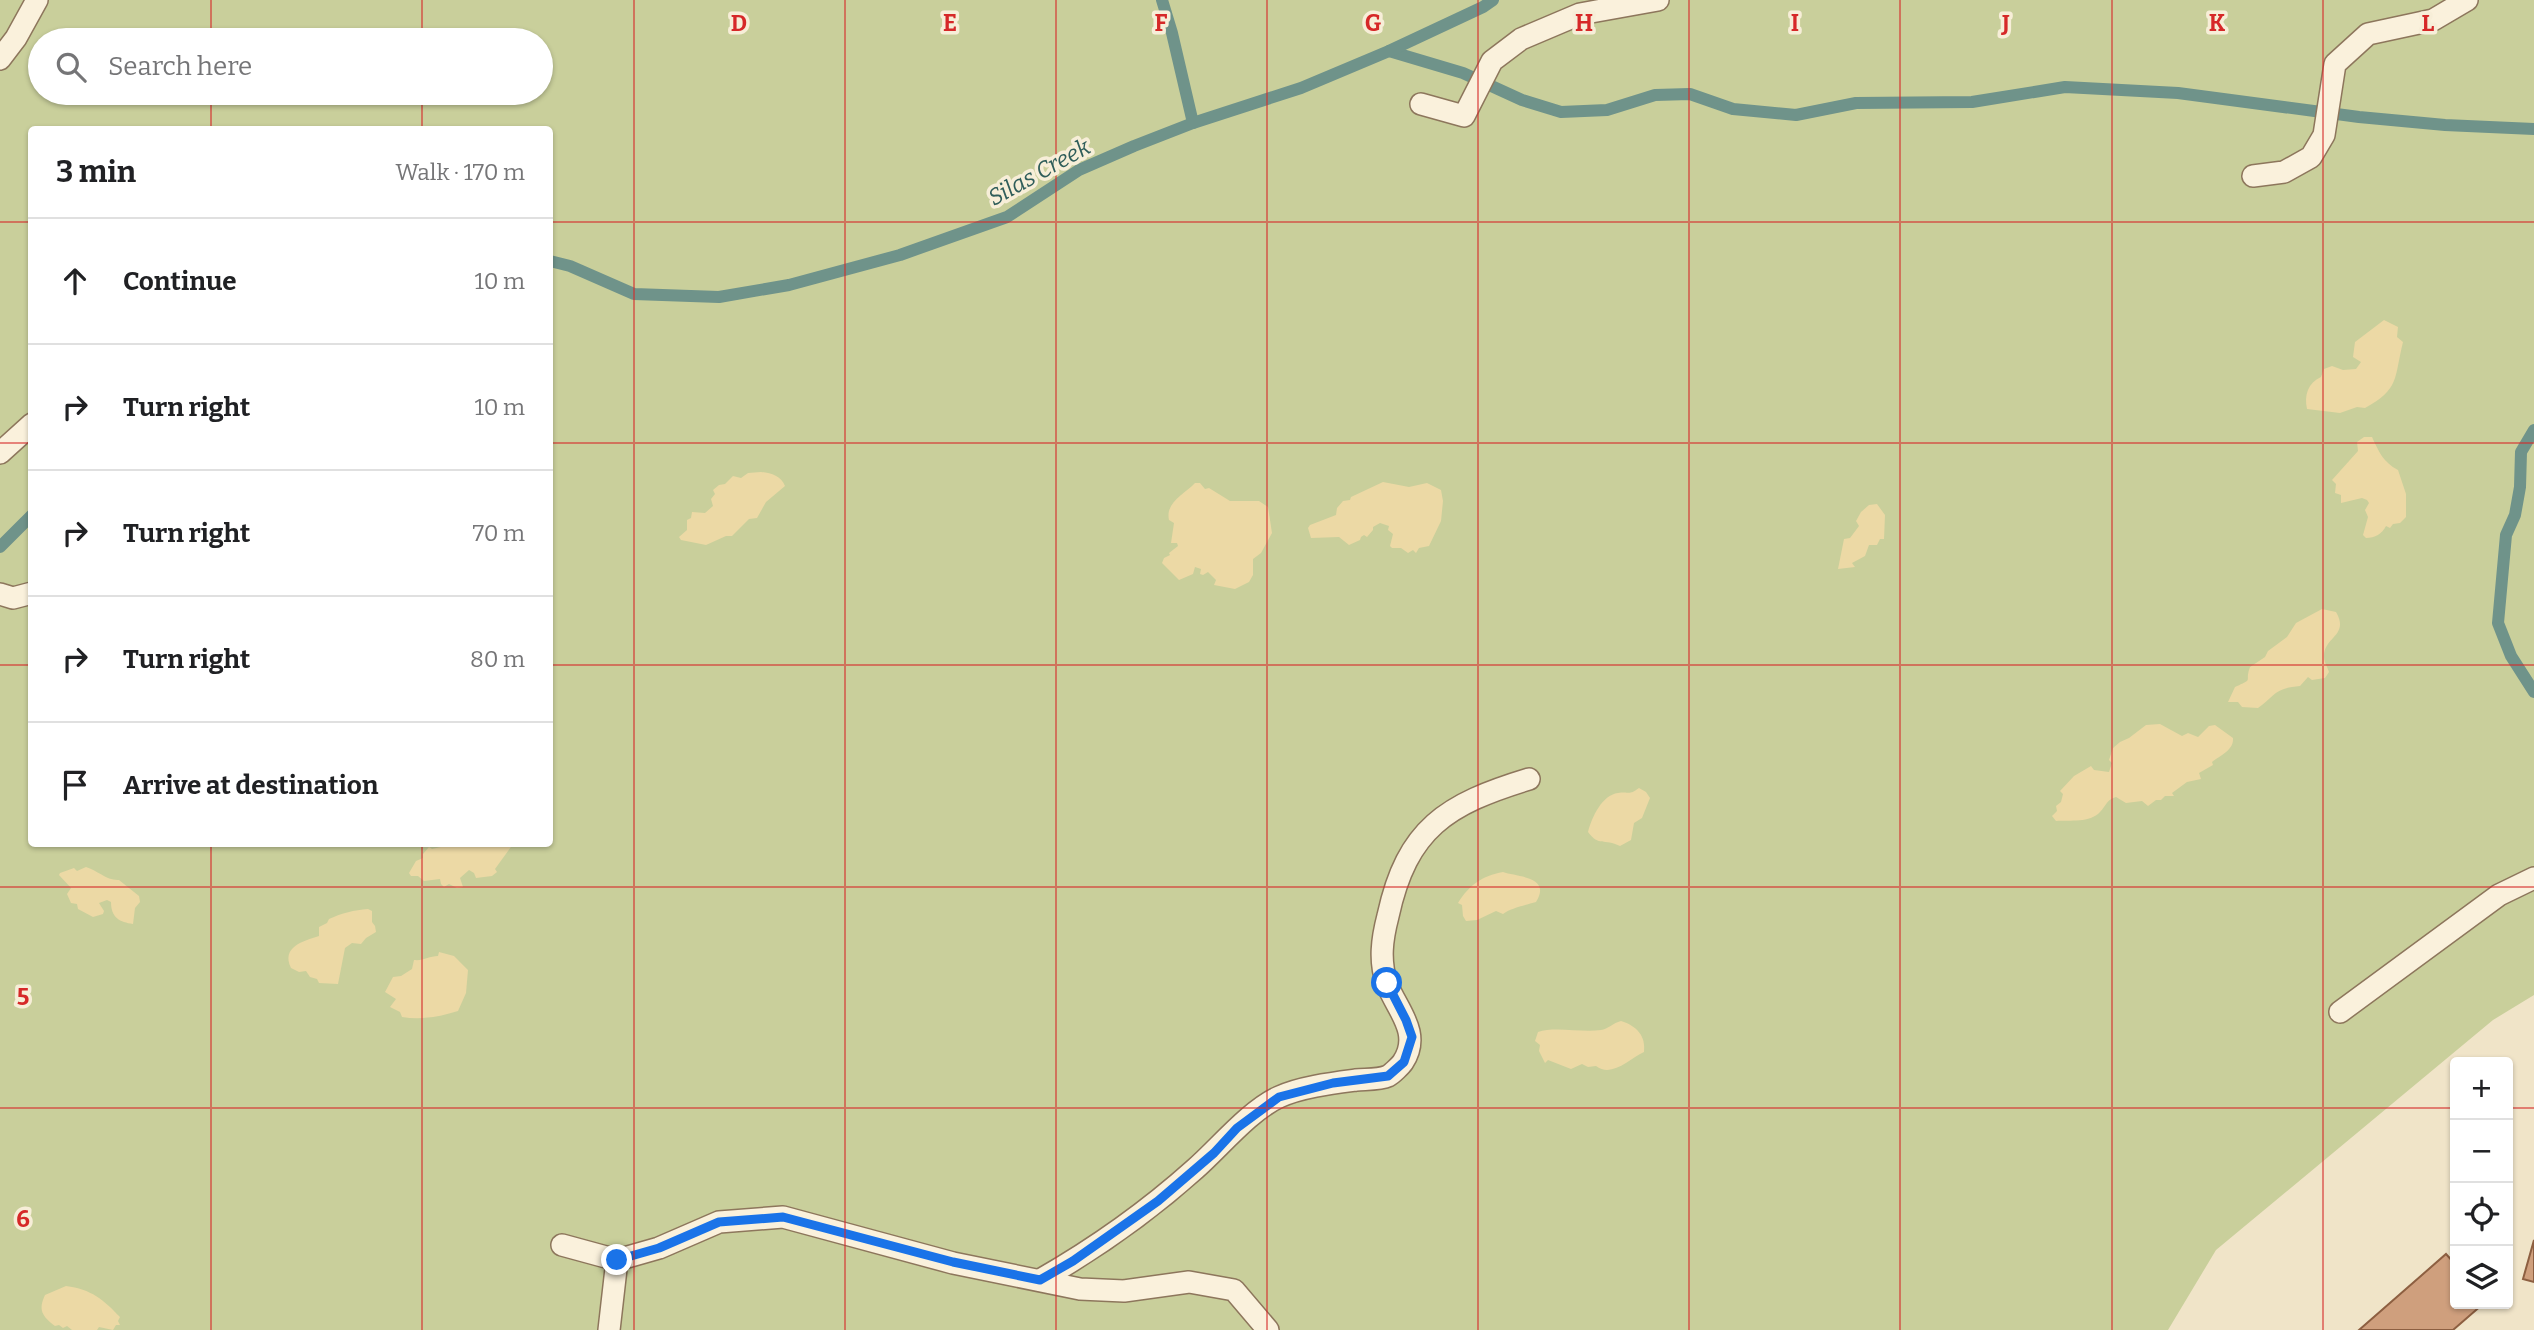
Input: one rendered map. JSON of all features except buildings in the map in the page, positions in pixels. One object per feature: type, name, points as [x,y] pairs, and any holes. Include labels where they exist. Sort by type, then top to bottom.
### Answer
[{"type":"lane","points":[[0,59],[16,38],[37,0]]},
{"type":"lane","points":[[1421,104],[1464,116],[1492,61],[1521,39],[1580,14],[1658,0]]},
{"type":"lane","points":[[2253,176],[2284,172],[2311,157],[2324,135],[2335,64],[2368,34],[2434,20],[2466,0]]},
{"type":"lane","points":[[0,453],[28,428]]},
{"type":"lane","points":[[0,594],[13,598],[28,594]]},
{"type":"lane","points":[[1040,1280],[1082,1255],[1158,1201],[1214,1153],[1237,1128],[1279,1097],[1333,1083],[1388,1076],[1404,1062],[1412,1037],[1387,983],[1380,949],[1392,895],[1417,840],[1452,810],[1486,792],[1529,779]]},
{"type":"lane","points":[[2340,1012],[2499,895],[2534,878]]},
{"type":"lane","points":[[562,1245],[617,1260],[659,1248],[719,1222],[783,1217],[953,1262],[1080,1289],[1124,1291],[1189,1282],[1234,1290],[1268,1330]]},
{"type":"lane","points":[[609,1330],[617,1260]]},
{"type":"green space","points":[[0,0],[2534,0],[2534,995],[2493,1020],[2216,1250],[2168,1330],[0,1330]]},
{"type":"sand","points":[[2384,320],[2398,327],[2397,337],[2403,342],[2394,381],[2384,395],[2365,408],[2357,407],[2340,413],[2307,409],[2308,390],[2321,377],[2324,369],[2332,366],[2343,370],[2356,369],[2361,362],[2353,357],[2355,342]]},
{"type":"sand","points":[[2364,437],[2372,437],[2385,460],[2398,470],[2406,494],[2406,517],[2390,528],[2386,526],[2378,535],[2366,538],[2363,535],[2368,517],[2365,510],[2369,503],[2362,498],[2341,503],[2341,495],[2335,493],[2336,484],[2332,480],[2358,451],[2357,442]]},
{"type":"sand","points":[[761,472],[775,476],[785,486],[766,502],[757,518],[749,519],[732,536],[706,545],[681,540],[679,537],[687,530],[687,520],[691,518],[692,512],[705,513],[713,506],[713,490],[733,476],[741,478],[748,473]]},
{"type":"sand","points":[[1383,482],[1409,487],[1427,483],[1441,490],[1441,521],[1429,546],[1419,548],[1416,553],[1413,550],[1408,553],[1401,548],[1392,548],[1390,546],[1393,534],[1388,530],[1389,526],[1380,523],[1373,527],[1367,537],[1364,535],[1349,545],[1339,537],[1311,538],[1308,528],[1310,525],[1336,515],[1337,508],[1343,501],[1350,500],[1351,497]]},
{"type":"sand","points":[[1195,483],[1200,483],[1205,489],[1209,488],[1230,501],[1259,501],[1268,507],[1272,533],[1261,553],[1253,559],[1253,575],[1249,582],[1235,589],[1214,585],[1216,580],[1208,572],[1200,574],[1201,569],[1195,567],[1193,574],[1179,580],[1162,563],[1178,546],[1177,543],[1171,543],[1174,523],[1169,520],[1170,508]]},
{"type":"sand","points":[[1877,504],[1885,515],[1884,539],[1880,539],[1877,545],[1869,545],[1865,556],[1852,563],[1855,567],[1838,569],[1844,539],[1850,538],[1859,526],[1856,521],[1861,512],[1869,505]]},
{"type":"sand","points":[[2322,609],[2336,612],[2340,626],[2325,650],[2324,659],[2329,672],[2325,678],[2312,680],[2308,677],[2300,686],[2276,693],[2258,708],[2242,707],[2238,702],[2228,702],[2235,687],[2247,681],[2250,667],[2287,637],[2296,623]]},
{"type":"sand","points":[[2160,724],[2182,736],[2188,733],[2198,737],[2209,726],[2215,725],[2233,738],[2233,742],[2226,752],[2212,762],[2213,765],[2199,773],[2201,779],[2187,782],[2172,793],[2174,796],[2165,796],[2148,806],[2142,801],[2126,803],[2116,797],[2091,818],[2056,821],[2052,816],[2061,802],[2063,794],[2060,791],[2074,776],[2091,766],[2094,770],[2109,772],[2113,748],[2146,725]]},
{"type":"sand","points":[[1639,788],[1650,798],[1642,818],[1634,823],[1631,840],[1620,846],[1592,837],[1588,832],[1603,802],[1612,795],[1631,793]]},
{"type":"sand","points":[[429,847],[511,847],[492,876],[476,878],[469,870],[460,878],[463,887],[457,888],[449,884],[444,887],[440,879],[424,881],[409,873]]},
{"type":"sand","points":[[86,867],[110,879],[119,880],[139,896],[140,902],[135,908],[133,924],[117,918],[111,902],[107,900],[99,903],[103,914],[93,917],[78,909],[77,904],[71,903],[67,894],[71,888],[59,875],[74,868],[77,871]]},
{"type":"sand","points":[[1503,872],[1536,882],[1540,893],[1536,902],[1503,914],[1496,911],[1477,920],[1466,921],[1462,905],[1458,903],[1462,897],[1477,882]]},
{"type":"sand","points":[[368,909],[372,911],[376,932],[361,944],[352,943],[345,948],[338,984],[319,983],[306,971],[299,972],[291,968],[291,950],[300,943],[319,936],[319,927],[329,919]]},
{"type":"sand","points":[[439,952],[454,956],[468,970],[466,993],[458,1011],[430,1017],[402,1017],[400,1012],[390,1007],[396,999],[385,992],[393,977],[401,976],[412,969],[414,960],[438,956]]},
{"type":"sand","points":[[1621,1021],[1639,1032],[1644,1041],[1644,1052],[1614,1069],[1582,1064],[1571,1069],[1548,1060],[1545,1063],[1539,1051],[1540,1045],[1535,1041],[1538,1032],[1545,1030],[1601,1030]]},
{"type":"sand","points":[[66,1286],[83,1290],[102,1301],[120,1317],[120,1325],[116,1325],[113,1330],[99,1327],[97,1330],[72,1330],[67,1326],[55,1326],[42,1312],[43,1300],[45,1295]]},
{"type":"waterway","points":[[1162,0],[1193,123]]},
{"type":"waterway","name":"Silas Creek","points":[[553,262],[570,266],[634,294],[719,297],[789,285],[900,255],[1007,217],[1079,170],[1134,146],[1193,123],[1301,88],[1389,51],[1493,0]]},
{"type":"waterway","points":[[1389,51],[1463,73],[1522,100],[1561,112],[1607,110],[1655,95],[1690,94],[1733,109],[1796,115],[1856,103],[1972,102],[2065,87],[2178,93],[2359,117],[2534,129]]},
{"type":"waterway","points":[[2534,430],[2521,452],[2520,487],[2515,515],[2506,535],[2498,623],[2511,656],[2534,692]]},
{"type":"waterway","name":"Silas Creek","points":[[0,547],[28,519]]},
{"type":"route","points":[[617,1260],[659,1248],[719,1222],[783,1217],[850,1237],[1040,1280],[1108,1238],[1158,1201],[1214,1153],[1237,1128],[1279,1097],[1333,1083],[1388,1076],[1404,1062],[1412,1037],[1387,983]]}]
